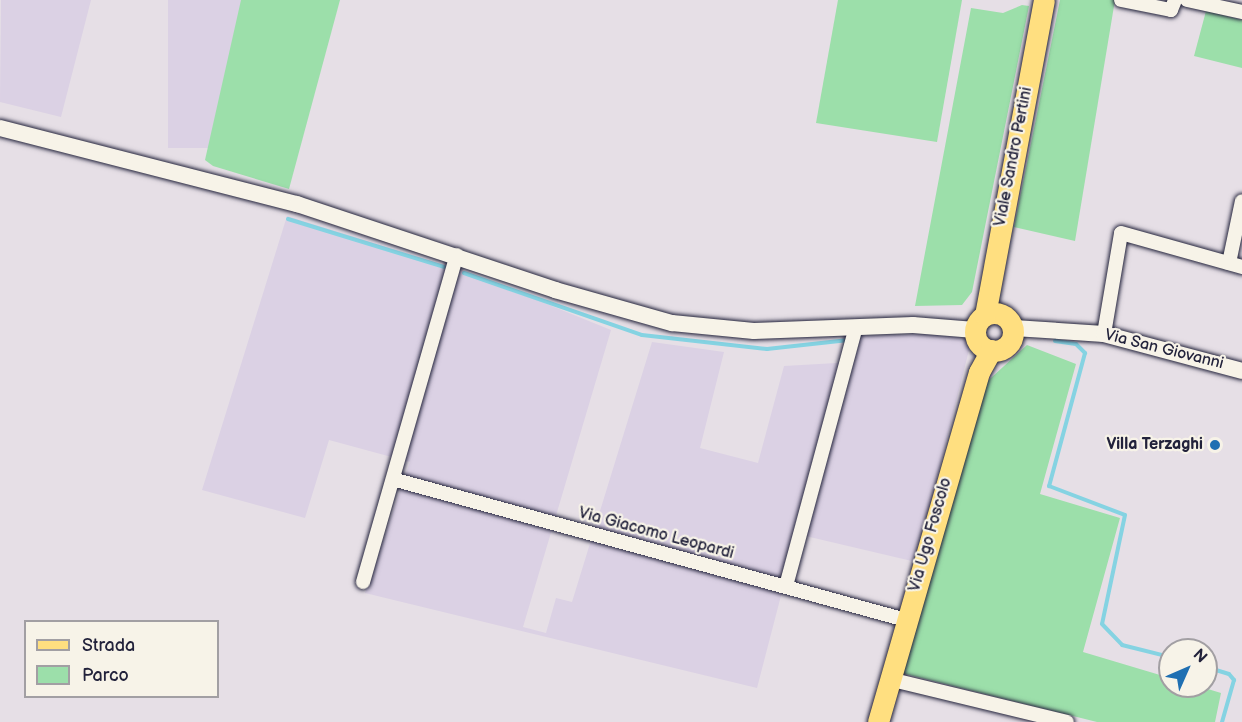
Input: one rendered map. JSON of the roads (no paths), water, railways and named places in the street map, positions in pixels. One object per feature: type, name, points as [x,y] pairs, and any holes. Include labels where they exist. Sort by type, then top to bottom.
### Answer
[{"type":"main road","name":"Viale Sandro Pertini","points":[[980,323],[1044,0]]},
{"type":"main road","points":[[1005,316],[1014,328],[1009,344],[991,350],[979,343],[980,323],[1005,316]]},
{"type":"main road","name":"Via Ugo Foscolo","points":[[878,722],[979,372],[991,350]]},
{"type":"street","points":[[1121,0],[1171,10],[1174,0]]},
{"type":"street","points":[[1187,0],[1242,12]]},
{"type":"street","points":[[0,128],[202,177],[457,255],[555,290],[672,323],[754,331],[980,323]]},
{"type":"street","points":[[1104,334],[1121,233],[1236,265],[1242,201]]},
{"type":"street","points":[[363,582],[396,480],[457,255]]},
{"type":"street","points":[[786,586],[856,327]]},
{"type":"street","name":"Via San Giovanni","points":[[1014,328],[1104,334],[1242,371]]},
{"type":"street","name":"Via Giacomo Leopardi","points":[[396,480],[906,620]]},
{"type":"street","points":[[889,679],[1067,722]]},
{"type":"waterway","points":[[288,219],[444,267]]},
{"type":"waterway","points":[[464,273],[642,335],[767,349],[849,340]]},
{"type":"waterway","points":[[1055,341],[1076,344],[1085,353],[1049,486],[1125,515],[1102,624],[1122,645],[1158,654]]},
{"type":"waterway","points":[[1218,671],[1229,674],[1234,680],[1222,722]]},
{"type":"place","name":"Villa Terzaghi","points":[[1215,445]]}]
